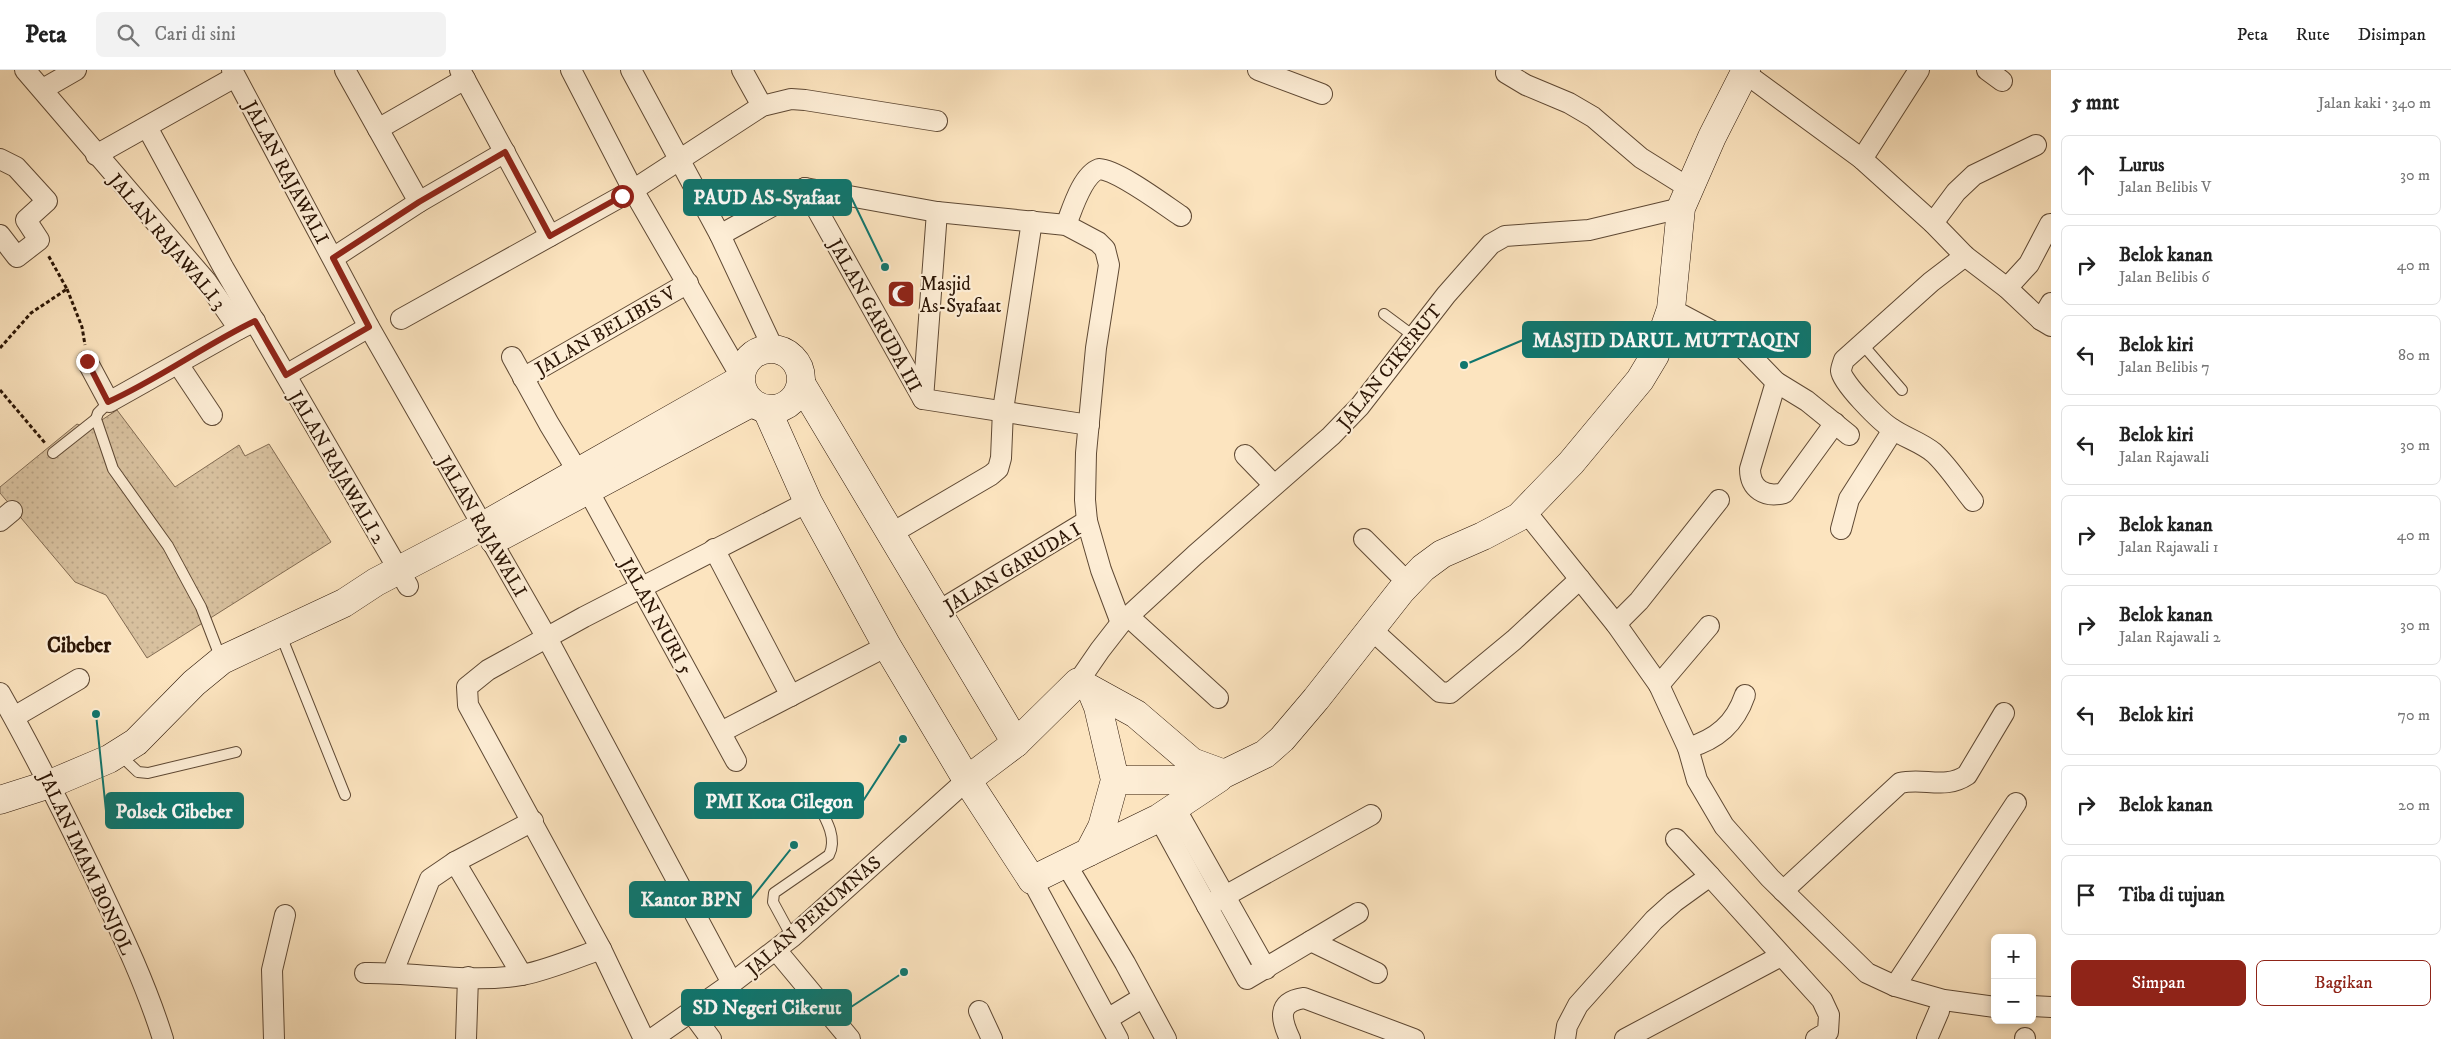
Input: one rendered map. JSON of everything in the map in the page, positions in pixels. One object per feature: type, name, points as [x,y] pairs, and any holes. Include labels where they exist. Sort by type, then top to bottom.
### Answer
[{"type":"street","name":"JALAN RAJAWALI 3","points":[[25,70],[44,89],[96,155],[247,325]]},
{"type":"street","points":[[44,89],[76,70]]},
{"type":"street","points":[[345,70],[419,202]]},
{"type":"street","points":[[572,70],[632,190],[750,392],[887,646],[967,780],[1032,880],[1109,1018],[1118,1039]]},
{"type":"street","points":[[631,70],[720,235],[773,348]]},
{"type":"street","points":[[742,70],[762,106]]},
{"type":"street","points":[[1258,70],[1322,94]]},
{"type":"street","points":[[1862,159],[1919,70]]},
{"type":"street","points":[[1032,880],[1167,813],[1224,774],[1265,754],[1282,739],[1372,630],[1408,583],[1442,554],[1483,536],[1526,512],[1571,463],[1640,380],[1655,355],[1671,309],[1685,198],[1745,72],[1862,159],[1933,223],[1965,256],[2007,288],[2046,323],[2051,302]]},
{"type":"street","points":[[1506,73],[1526,85],[1569,103],[1593,117],[1685,198]]},
{"type":"street","points":[[96,155],[148,127],[233,74]]},
{"type":"street","name":"JALAN RAJAWALI","points":[[233,74],[369,327],[547,638],[732,983]]},
{"type":"street","points":[[378,130],[462,74],[550,236]]},
{"type":"street","points":[[401,318],[632,190],[762,106],[791,99],[805,100],[937,121]]},
{"type":"street","name":"JALAN RAJAWALI 3","points":[[148,127],[247,325]]},
{"type":"street","points":[[1933,223],[1956,192],[1974,175],[2036,145]]},
{"type":"street","points":[[333,258],[419,202],[505,152]]},
{"type":"street","points":[[0,159],[16,167],[47,201],[26,220],[39,240],[17,257],[0,236]]},
{"type":"street","points":[[1066,225],[1078,194],[1091,174],[1098,169],[1108,171],[1142,190],[1180,216]]},
{"type":"street","points":[[720,235],[805,188],[937,212],[1066,225],[1098,242],[1104,249],[1109,265],[1096,348],[1084,480],[1087,521],[1101,570],[1125,620],[1218,698]]},
{"type":"street","name":"JALAN GARUDA III","points":[[805,188],[923,399],[1003,410],[1089,426]]},
{"type":"street","name":"JALAN CIKERUT","points":[[1085,686],[1100,650],[1125,620],[1180,568],[1331,436],[1360,406],[1446,295],[1497,239],[1535,232],[1589,230],[1685,198]]},
{"type":"street","points":[[923,399],[937,212]]},
{"type":"street","points":[[892,533],[995,472],[1001,458],[1003,410],[1032,221]]},
{"type":"street","points":[[2007,288],[2029,264],[2050,224]]},
{"type":"street","points":[[1965,256],[1935,278],[1863,345],[1844,360],[1841,370],[1844,379],[1875,416],[1893,430],[1921,443],[1933,452],[1973,501]]},
{"type":"street","name":"JALAN BELIBIS V","points":[[523,378],[688,283]]},
{"type":"street","points":[[1671,309],[1733,342],[1776,382],[1807,401],[1842,429],[1784,493],[1773,496],[1755,487],[1750,480],[1750,469],[1776,382]]},
{"type":"street","points":[[87,361],[108,402],[247,325]]},
{"type":"street","name":"JALAN RAJAWALI 2","points":[[247,325],[286,375],[403,579]]},
{"type":"street","points":[[286,375],[369,327]]},
{"type":"street","points":[[750,392],[746,360],[758,351],[773,348],[789,354],[800,368],[802,385],[1016,743]]},
{"type":"street","name":"JALAN NURI 5","points":[[512,357],[736,761]]},
{"type":"street","points":[[178,364],[212,415]]},
{"type":"street","points":[[750,392],[780,408],[791,399],[802,385]]},
{"type":"street","points":[[0,800],[82,772],[136,742],[194,683],[222,660],[279,632],[344,604],[378,600],[403,579],[750,392]]},
{"type":"street","points":[[1841,529],[1849,499],[1893,430]]},
{"type":"street","points":[[1245,455],[1274,485]]},
{"type":"street","points":[[1616,624],[1639,601],[1719,500]]},
{"type":"street","points":[[644,1039],[601,949],[468,705],[467,687],[473,681],[547,638],[714,549],[808,502]]},
{"type":"street","points":[[1526,512],[1616,624],[1659,685],[1688,748],[1697,780],[1724,826],[1783,891],[1867,973],[1895,986],[1944,1000],[1991,1006]]},
{"type":"street","name":"JALAN GARUDA I","points":[[937,612],[1087,521]]},
{"type":"street","points":[[1364,539],[1408,583]]},
{"type":"street","points":[[714,549],[791,696]]},
{"type":"street","points":[[1372,630],[1440,692],[1450,693],[1514,640],[1580,579]]},
{"type":"street","points":[[1659,685],[1709,626]]},
{"type":"street","points":[[721,732],[887,646]]},
{"type":"street","points":[[14,717],[79,679]]},
{"type":"street","points":[[967,780],[1016,743],[1085,686]]},
{"type":"street","points":[[1085,686],[1136,714],[1192,762],[1224,774]]},
{"type":"street","points":[[1078,858],[1102,827],[1115,780],[1098,707],[1085,686]]},
{"type":"street","name":"JALAN IMAM BONJOL","points":[[0,693],[50,784],[120,930],[155,1014],[163,1039]]},
{"type":"street","points":[[1688,748],[1707,742],[1722,731],[1739,710],[1745,695]]},
{"type":"street","points":[[1783,891],[1900,783],[1910,780],[1946,784],[1958,780],[1966,774],[2004,713]]},
{"type":"street","points":[[1115,780],[1184,780],[1224,774]]},
{"type":"street","name":"JALAN PERUMNAS","points":[[652,1039],[692,1013],[784,944],[967,780]]},
{"type":"street","points":[[1895,986],[2016,803]]},
{"type":"street","points":[[1167,813],[1216,901],[1266,969],[1358,913]]},
{"type":"street","points":[[1216,901],[1371,816]]},
{"type":"street","points":[[393,972],[425,888],[437,873],[532,821]]},
{"type":"street","points":[[1676,839],[1822,1000],[1829,1015],[1824,1037]]},
{"type":"street","points":[[1078,858],[1142,998],[1166,1039]]},
{"type":"street","points":[[455,862],[522,975]]},
{"type":"street","points":[[1565,1039],[1568,1026],[1584,998],[1654,920],[1674,902],[1710,876]]},
{"type":"street","points":[[274,1039],[272,970],[285,915]]},
{"type":"street","points":[[1311,941],[1377,973]]},
{"type":"street","points":[[784,944],[850,1039]]},
{"type":"street","points":[[365,973],[393,972],[468,977],[522,975],[601,949]]},
{"type":"street","points":[[1624,1039],[1781,956]]},
{"type":"street","points":[[466,1039],[468,977]]},
{"type":"street","points":[[1109,1018],[1142,998]]},
{"type":"street","points":[[1290,1039],[1283,1024],[1283,1012],[1289,1003],[1295,999],[1304,998],[1414,1039]]},
{"type":"street","points":[[2036,1006],[2051,1006]]},
{"type":"street","points":[[979,1010],[992,1039]]},
{"type":"street","points":[[1927,1039],[1938,1011]]},
{"type":"street","points":[[692,1013],[711,1039]]},
{"type":"lane","points":[[1384,314],[1415,337]]},
{"type":"lane","points":[[1863,345],[1902,390]]},
{"type":"lane","points":[[53,453],[96,419],[98,413],[108,402]]},
{"type":"lane","points":[[96,419],[113,469],[168,546],[201,607],[222,660]]},
{"type":"lane","points":[[279,632],[345,795]]},
{"type":"lane","points":[[118,753],[138,772],[148,772],[236,752]]},
{"type":"lane","points":[[784,944],[773,902],[774,893],[829,855],[833,847],[833,838],[813,795]]},
{"type":"path","points":[[39,240],[67,289],[82,327],[87,361]]},
{"type":"path","points":[[0,348],[31,313],[67,289]]},
{"type":"path","points":[[0,390],[53,453]]},
{"type":"shaded area","points":[[117,410],[175,487],[239,445],[245,456],[269,444],[331,542],[147,658],[106,595],[75,582],[0,493],[0,487],[77,424],[88,429]]},
{"type":"place","name":"PAUD AS-Syafaat","points":[[885,267]]},
{"type":"place","name":"Masjid As-Syafaat","points":[[901,294]]},
{"type":"place","name":"MASJID DARUL MUTTAQIN","points":[[1464,365]]},
{"type":"place","name":"Polsek Cibeber","points":[[96,714]]},
{"type":"place","name":"PMI Kota Cilegon","points":[[903,739]]},
{"type":"place","name":"Kantor BPN","points":[[794,845]]},
{"type":"place","name":"SD Negeri Cikerut","points":[[904,972]]},
{"type":"district","name":"Cibeber","points":[[79,645]]},
{"type":"route","points":[[87,361],[108,402],[197,353],[221,337],[255,321],[286,375],[369,327],[333,258],[419,202],[505,152],[550,236],[622,196]]}]
